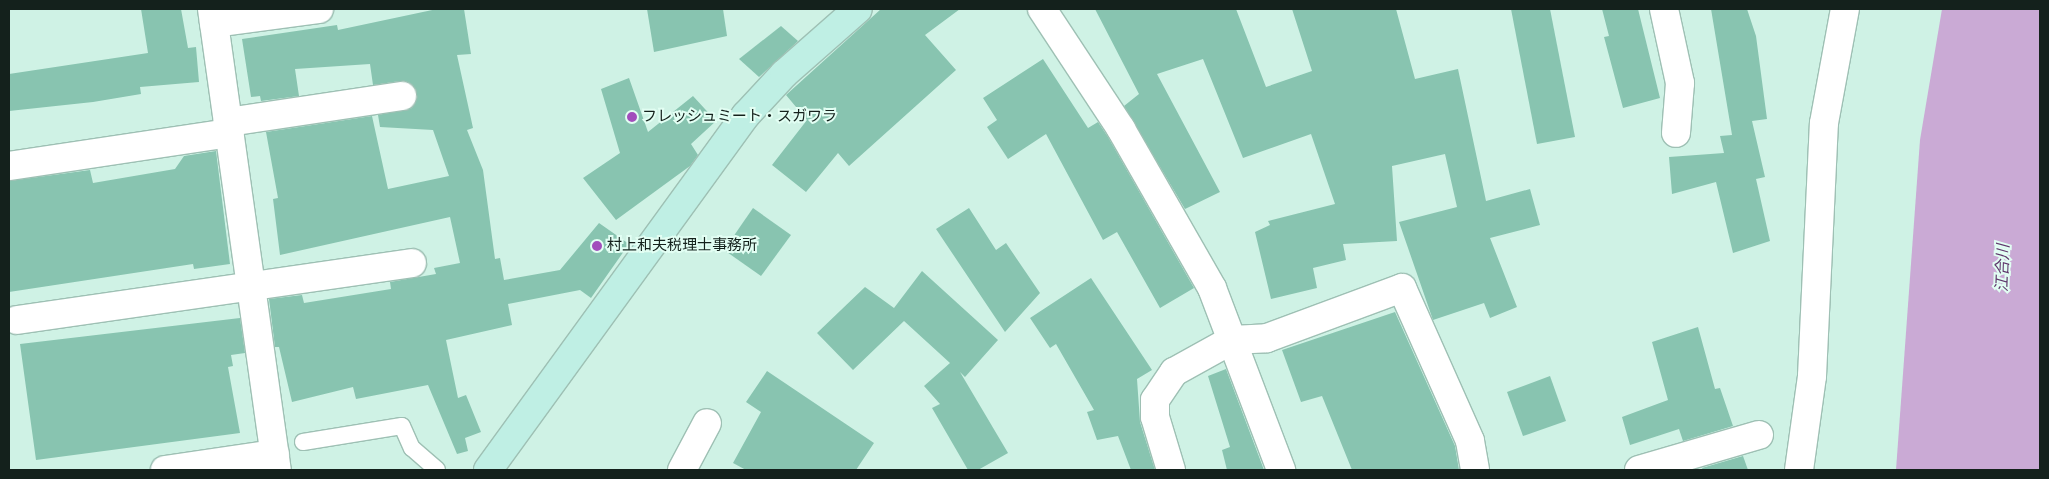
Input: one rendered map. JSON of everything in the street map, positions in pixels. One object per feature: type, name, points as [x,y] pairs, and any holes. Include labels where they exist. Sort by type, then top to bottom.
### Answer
[{"type":"street","points":[[165,470],[276,462],[213,16],[319,9]]},
{"type":"street","points":[[489,470],[746,115],[784,74],[858,9]]},
{"type":"street","points":[[1042,9],[1181,229],[1232,340],[1281,470]]},
{"type":"street","points":[[1664,9],[1680,83],[1676,133]]},
{"type":"street","points":[[1799,470],[1812,376],[1824,123],[1845,9]]},
{"type":"street","points":[[9,166],[402,96]]},
{"type":"street","points":[[17,320],[251,288],[412,263]]},
{"type":"street","points":[[1171,470],[1155,417],[1161,385],[1174,372],[1232,340],[1268,338],[1402,288],[1470,441],[1475,470]]},
{"type":"street","points":[[682,470],[707,423]]},
{"type":"street","points":[[1639,470],[1759,435]]},
{"type":"lane","points":[[304,442],[402,426],[412,448],[437,470]]},
{"type":"water","name":"江合川","points":[[1942,9],[2040,9],[2040,470],[1896,470],[1920,140]]},
{"type":"building","points":[[141,9],[181,9],[188,48],[196,47],[199,82],[140,87],[141,94],[93,102],[9,111],[9,74],[148,53]]},
{"type":"building","points":[[437,9],[464,9],[471,54],[457,55],[473,128],[467,130],[483,170],[495,259],[500,258],[504,280],[560,270],[599,223],[629,244],[591,298],[580,290],[508,304],[512,325],[446,340],[458,398],[466,395],[481,432],[465,438],[468,451],[457,454],[428,385],[356,399],[353,387],[292,402],[279,347],[275,347],[269,299],[302,295],[304,303],[391,289],[390,282],[436,274],[434,268],[460,263],[450,217],[280,255],[273,199],[278,198],[266,132],[372,116],[388,189],[449,176],[433,130],[380,127],[378,115],[412,108],[417,94],[414,87],[400,81],[373,85],[370,64],[295,69],[299,96],[261,101],[260,96],[251,97],[242,39],[337,25],[338,30]]},
{"type":"building","points":[[647,9],[723,9],[727,36],[654,52]]},
{"type":"building","points":[[881,9],[960,9],[925,35],[956,70],[849,166],[838,153],[806,192],[772,165],[807,120],[786,95]]},
{"type":"building","points":[[1095,9],[1236,9],[1266,87],[1312,71],[1292,9],[1396,9],[1415,79],[1458,69],[1486,201],[1530,189],[1540,225],[1490,238],[1517,307],[1490,318],[1484,303],[1433,320],[1399,222],[1457,207],[1445,154],[1392,166],[1397,241],[1343,244],[1346,260],[1313,268],[1317,288],[1271,299],[1255,232],[1270,225],[1268,221],[1335,204],[1311,134],[1243,158],[1203,59],[1157,74],[1220,192],[1185,209],[1124,106],[1139,94]]},
{"type":"building","points":[[1511,9],[1550,9],[1575,137],[1537,144]]},
{"type":"building","points":[[1602,9],[1638,9],[1660,98],[1623,108],[1604,37],[1609,36]]},
{"type":"building","points":[[1711,9],[1747,9],[1756,36],[1767,119],[1752,121],[1765,177],[1756,179],[1770,241],[1733,253],[1716,182],[1672,194],[1669,157],[1724,153],[1720,136],[1732,135]]},
{"type":"building","points":[[781,26],[798,41],[759,77],[739,59]]},
{"type":"building","points":[[1043,59],[1088,128],[1098,122],[1108,137],[1194,288],[1160,308],[1117,232],[1103,240],[1046,134],[1008,159],[987,127],[997,120],[983,98]]},
{"type":"building","points":[[629,78],[648,132],[693,96],[716,121],[691,144],[698,155],[690,166],[616,220],[583,178],[620,153],[601,89]]},
{"type":"building","points":[[216,151],[230,264],[194,269],[193,264],[9,292],[9,181],[90,170],[93,183],[175,169],[184,156]]},
{"type":"building","points":[[753,208],[791,235],[761,276],[724,250]]},
{"type":"building","points":[[969,208],[996,250],[1006,243],[1040,293],[1005,332],[936,229]]},
{"type":"building","points":[[922,271],[998,340],[965,377],[960,372],[1008,453],[978,470],[968,470],[932,408],[940,404],[924,386],[950,363],[904,321],[853,370],[817,333],[865,287],[894,308]]},
{"type":"building","points":[[1091,278],[1152,370],[1137,379],[1140,422],[1155,470],[1131,470],[1118,436],[1097,440],[1087,412],[1094,410],[1056,344],[1050,348],[1030,318]]},
{"type":"building","points":[[1395,312],[1455,446],[1459,470],[1352,470],[1322,396],[1301,402],[1282,350]]},
{"type":"building","points":[[240,318],[245,353],[231,355],[233,366],[228,367],[240,433],[36,460],[20,344]]},
{"type":"building","points":[[1698,327],[1715,389],[1720,388],[1733,426],[1683,441],[1679,429],[1630,445],[1622,417],[1668,400],[1652,342]]},
{"type":"building","points":[[1226,369],[1264,470],[1227,470],[1222,450],[1230,447],[1208,376]]},
{"type":"building","points":[[767,371],[874,443],[856,470],[746,470],[733,463],[761,412],[746,402]]},
{"type":"building","points":[[1550,376],[1566,421],[1523,436],[1507,392]]},
{"type":"building","points":[[1743,456],[1748,470],[1703,470],[1702,468]]},
{"type":"place","name":"フレッシュミート・スガワラ","points":[[632,117]]},
{"type":"place","name":"村上和夫税理士事務所","points":[[597,246]]}]
